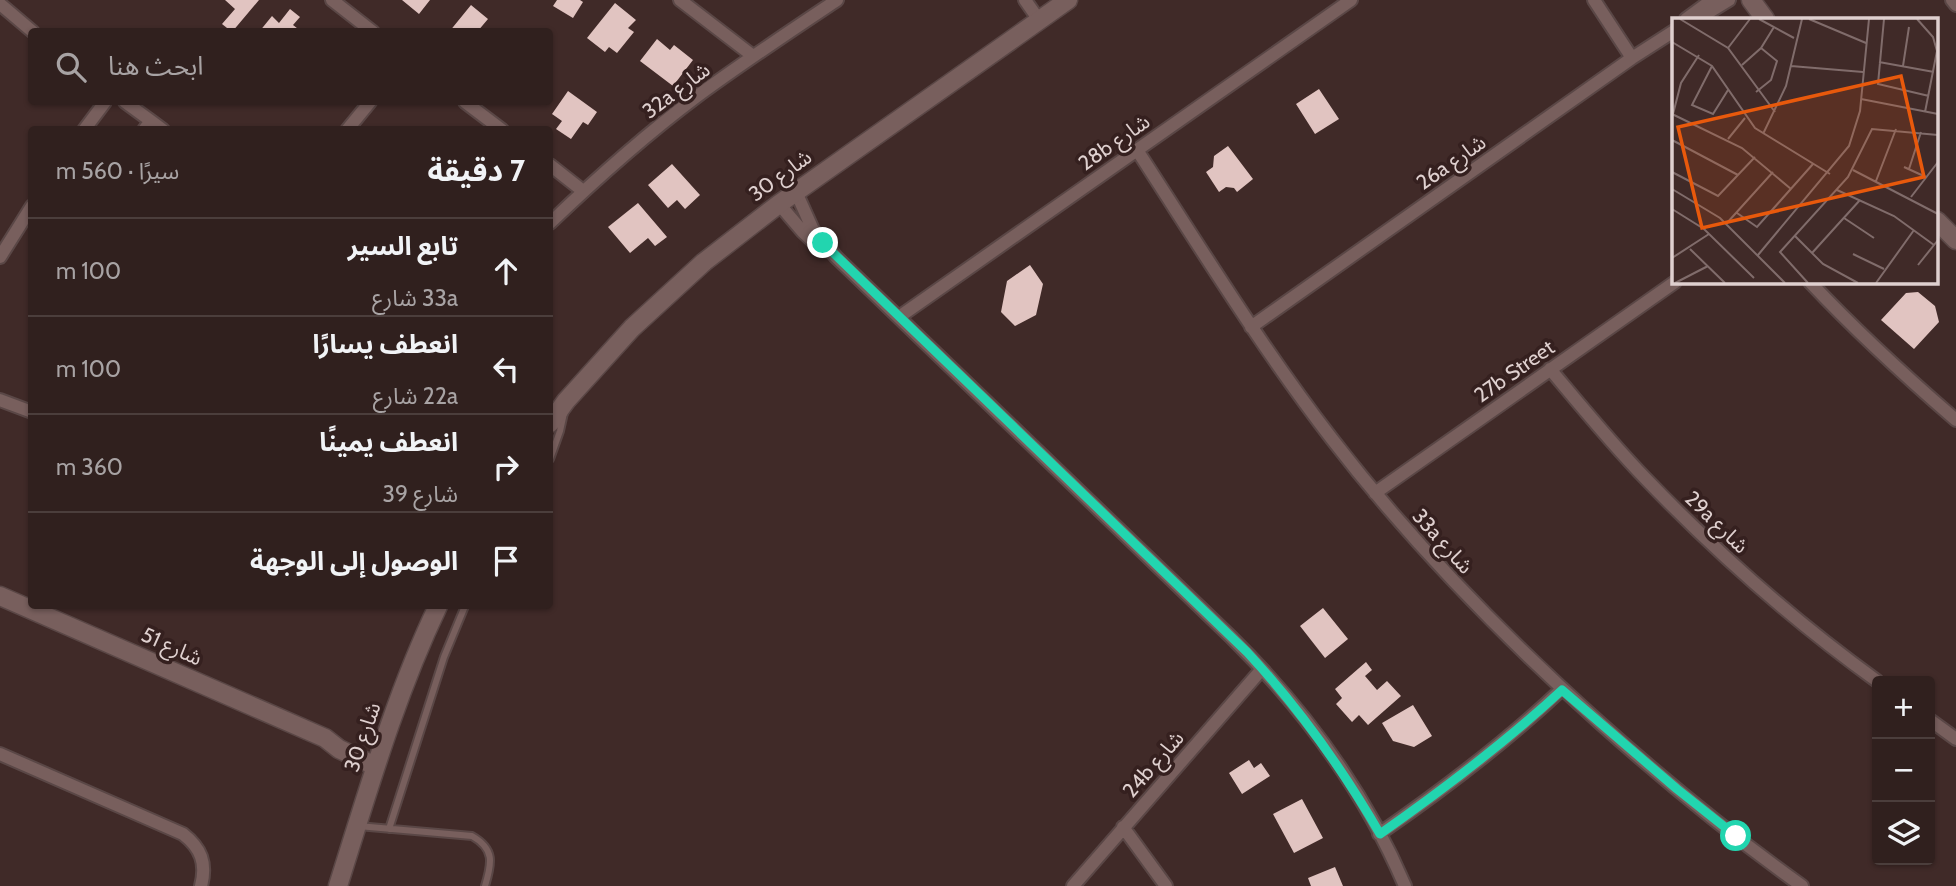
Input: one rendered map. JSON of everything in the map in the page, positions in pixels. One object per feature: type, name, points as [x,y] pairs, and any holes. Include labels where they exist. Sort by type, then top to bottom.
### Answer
[{"type":"street","points":[[332,0],[368,28]]},
{"type":"street","points":[[680,0],[753,56]]},
{"type":"street","name":"32a شارع","points":[[553,220],[583,191],[675,114],[753,56],[837,0]]},
{"type":"street","points":[[1025,0],[1039,20]]},
{"type":"street","name":"شارع 30","points":[[553,419],[632,328],[713,254],[779,204],[1068,0]]},
{"type":"street","name":"28b شارع","points":[[900,317],[1351,0]]},
{"type":"street","points":[[1594,0],[1632,58]]},
{"type":"street","points":[[1687,18],[1712,0]]},
{"type":"street","points":[[1700,18],[1728,0]]},
{"type":"street","points":[[1751,0],[1764,18]]},
{"type":"street","points":[[1952,0],[1956,5]]},
{"type":"street","points":[[0,4],[28,28]]},
{"type":"street","name":"26a شارع","points":[[1251,327],[1672,32]]},
{"type":"street","points":[[87,126],[103,105]]},
{"type":"street","points":[[128,105],[148,125]]},
{"type":"street","points":[[350,126],[368,105]]},
{"type":"street","points":[[469,105],[497,126]]},
{"type":"street","name":"33a شارع","points":[[1137,150],[1251,327],[1307,406],[1375,493],[1465,594],[1562,690],[1677,789],[1802,886]]},
{"type":"street","points":[[553,167],[583,191]]},
{"type":"street","points":[[796,192],[813,230],[836,257],[1231,636],[1289,699],[1338,764],[1380,834],[1405,886]]},
{"type":"street","points":[[779,204],[810,239],[836,257]]},
{"type":"street","points":[[0,257],[28,212]]},
{"type":"street","points":[[1938,222],[1956,240]]},
{"type":"street","name":"27b Street","points":[[1375,493],[1672,284]]},
{"type":"street","points":[[1812,284],[1894,366],[1956,420]]},
{"type":"street","name":"29a شارع","points":[[1550,369],[1620,451],[1694,528],[1793,615],[1872,677]]},
{"type":"street","points":[[0,400],[28,410]]},
{"type":"street","name":"شارع 51","points":[[0,596],[28,608]]},
{"type":"street","name":"شارع 51","points":[[30,609],[325,738],[339,749],[377,760]]},
{"type":"street","name":"شارع 30","points":[[343,885],[377,760],[409,672],[437,609]]},
{"type":"street","name":"24b شارع","points":[[1073,886],[1262,669]]},
{"type":"street","points":[[1380,834],[1521,729],[1562,690]]},
{"type":"street","points":[[1935,724],[1956,739]]},
{"type":"street","points":[[0,754],[183,834],[199,850],[204,871],[201,886]]},
{"type":"street","points":[[1123,827],[1166,886]]},
{"type":"lane","points":[[553,451],[566,401]]},
{"type":"lane","points":[[389,829],[444,657],[464,609]]},
{"type":"lane","points":[[357,826],[471,836],[482,842],[489,852],[491,863],[485,886]]},
{"type":"building","points":[[225,0],[259,0],[235,28],[227,28],[222,24],[235,9]]},
{"type":"building","points":[[402,0],[430,0],[419,14]]},
{"type":"building","points":[[557,0],[583,2],[573,18],[553,6]]},
{"type":"building","points":[[615,3],[636,20],[628,28],[634,32],[617,53],[609,47],[605,52],[587,38]]},
{"type":"building","points":[[471,5],[488,19],[480,28],[452,28]]},
{"type":"building","points":[[290,9],[300,17],[293,25],[297,28],[262,28],[272,16],[279,23]]},
{"type":"building","points":[[657,39],[670,50],[674,45],[693,60],[673,86],[640,61]]},
{"type":"building","points":[[1319,89],[1339,119],[1315,134],[1296,104]]},
{"type":"building","points":[[568,91],[597,112],[588,125],[583,122],[571,139],[556,129],[562,121],[552,114]]},
{"type":"building","points":[[1228,146],[1253,179],[1237,192],[1234,188],[1226,187],[1219,192],[1206,172],[1213,167],[1214,156]]},
{"type":"building","points":[[672,164],[700,195],[685,209],[677,200],[668,208],[648,185]]},
{"type":"building","points":[[638,203],[667,237],[655,246],[648,238],[630,253],[608,227]]},
{"type":"building","points":[[1030,265],[1043,284],[1036,315],[1015,326],[1001,312],[1007,281]]},
{"type":"building","points":[[1918,292],[1935,306],[1939,322],[1914,349],[1881,320],[1906,293]]},
{"type":"building","points":[[1323,608],[1348,639],[1325,658],[1300,626]]},
{"type":"building","points":[[1366,662],[1372,670],[1365,676],[1377,690],[1387,681],[1401,696],[1368,725],[1359,715],[1352,722],[1336,704],[1342,698],[1335,689]]},
{"type":"building","points":[[1413,705],[1432,736],[1414,747],[1393,741],[1382,723]]},
{"type":"building","points":[[1249,760],[1254,768],[1261,763],[1270,776],[1242,794],[1229,773]]},
{"type":"building","points":[[1302,799],[1323,838],[1294,853],[1273,814]]},
{"type":"building","points":[[1335,867],[1343,886],[1311,886],[1308,878]]},
{"type":"route","points":[[823,243],[1247,652],[1314,731],[1360,798],[1380,834],[1521,729],[1562,690],[1736,836]]}]
